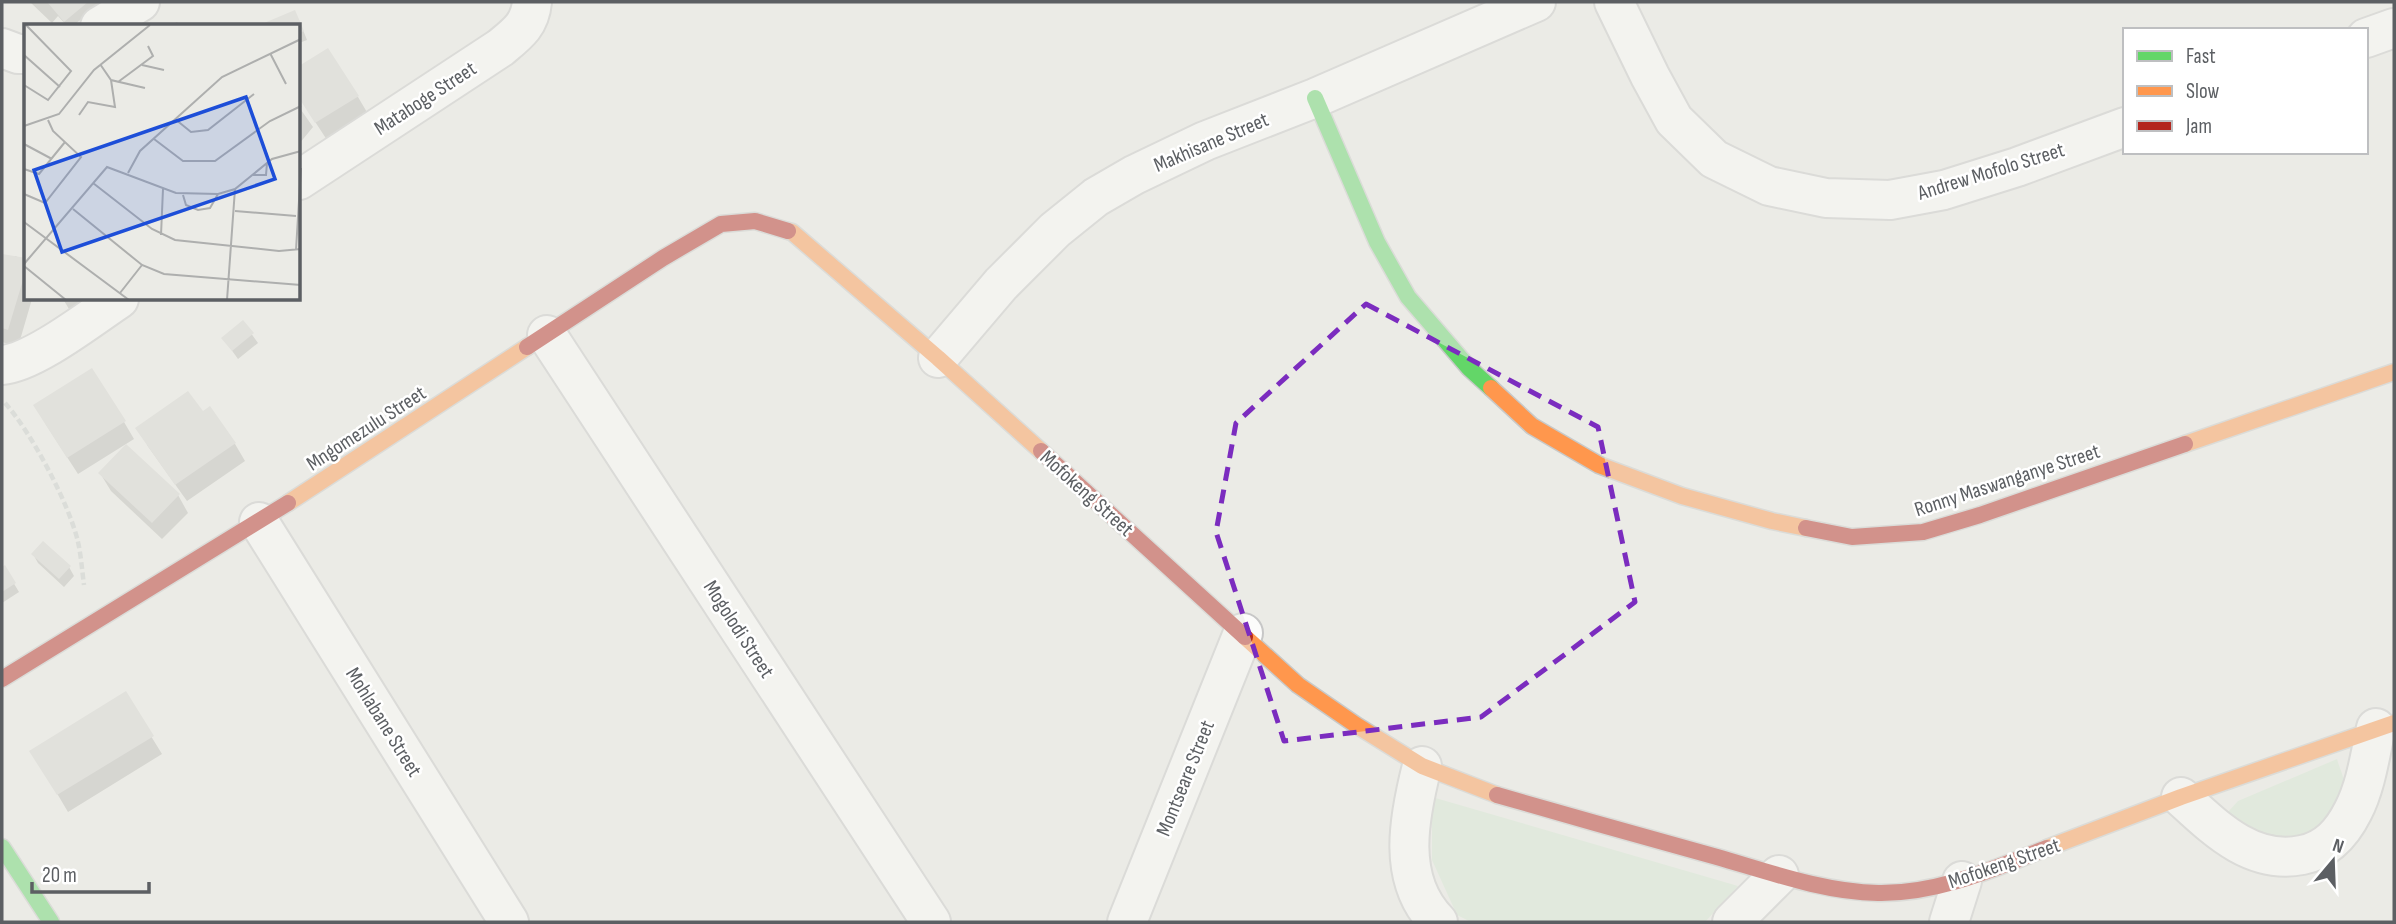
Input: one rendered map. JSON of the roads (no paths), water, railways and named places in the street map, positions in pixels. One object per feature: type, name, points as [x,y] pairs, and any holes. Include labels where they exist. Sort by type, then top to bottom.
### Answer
[{"type":"street","points":[[103,24],[140,2]]},
{"type":"street","name":"Mataboge Street","points":[[301,179],[500,48],[525,28],[532,2]]},
{"type":"street","name":"Makhisane Street","points":[[938,358],[1001,284],[1055,230],[1096,197],[1134,175],[1205,141],[1315,99],[1536,2]]},
{"type":"street","name":"Andrew Mofolo Street","points":[[1614,2],[1674,120],[1714,159],[1769,186],[1826,198],[1890,200],[1944,190],[2017,167],[2123,128]]},
{"type":"street","points":[[2368,37],[2394,28]]},
{"type":"street","points":[[2,48],[24,54]]},
{"type":"street","name":"Ronny Maswanganye Street","points":[[1315,99],[1377,242],[1408,297],[1469,368],[1532,426],[1599,465],[1682,496],[1772,521],[1852,537],[1923,532],[2394,372]]},
{"type":"street","name":"Mofokeng Street","points":[[755,221],[792,232],[938,358],[1298,685],[1422,766],[1497,795],[1780,875],[1830,887],[1878,893],[1922,889],[1962,881],[2181,797],[2385,726]]},
{"type":"street","name":"Mngomezulu Street","points":[[2,679],[259,522],[663,258],[720,224],[755,221]]},
{"type":"street","points":[[2,365],[22,360],[116,301]]},
{"type":"street","name":"Mogolodi Street","points":[[547,335],[931,922]]},
{"type":"street","name":"Mohlabane Street","points":[[259,522],[509,922]]},
{"type":"street","name":"Montseare Street","points":[[1127,922],[1242,633]]},
{"type":"street","name":"Mofokeng Street","points":[[2181,797],[2236,843],[2262,855],[2288,858],[2317,852],[2340,832],[2354,809],[2385,726]]},
{"type":"street","points":[[1422,766],[1410,815],[1408,847],[1414,881],[1429,913],[1438,922]]},
{"type":"street","points":[[2,847],[51,922]]},
{"type":"street","points":[[1732,922],[1780,875]]},
{"type":"street","points":[[1949,922],[1962,881]]}]
